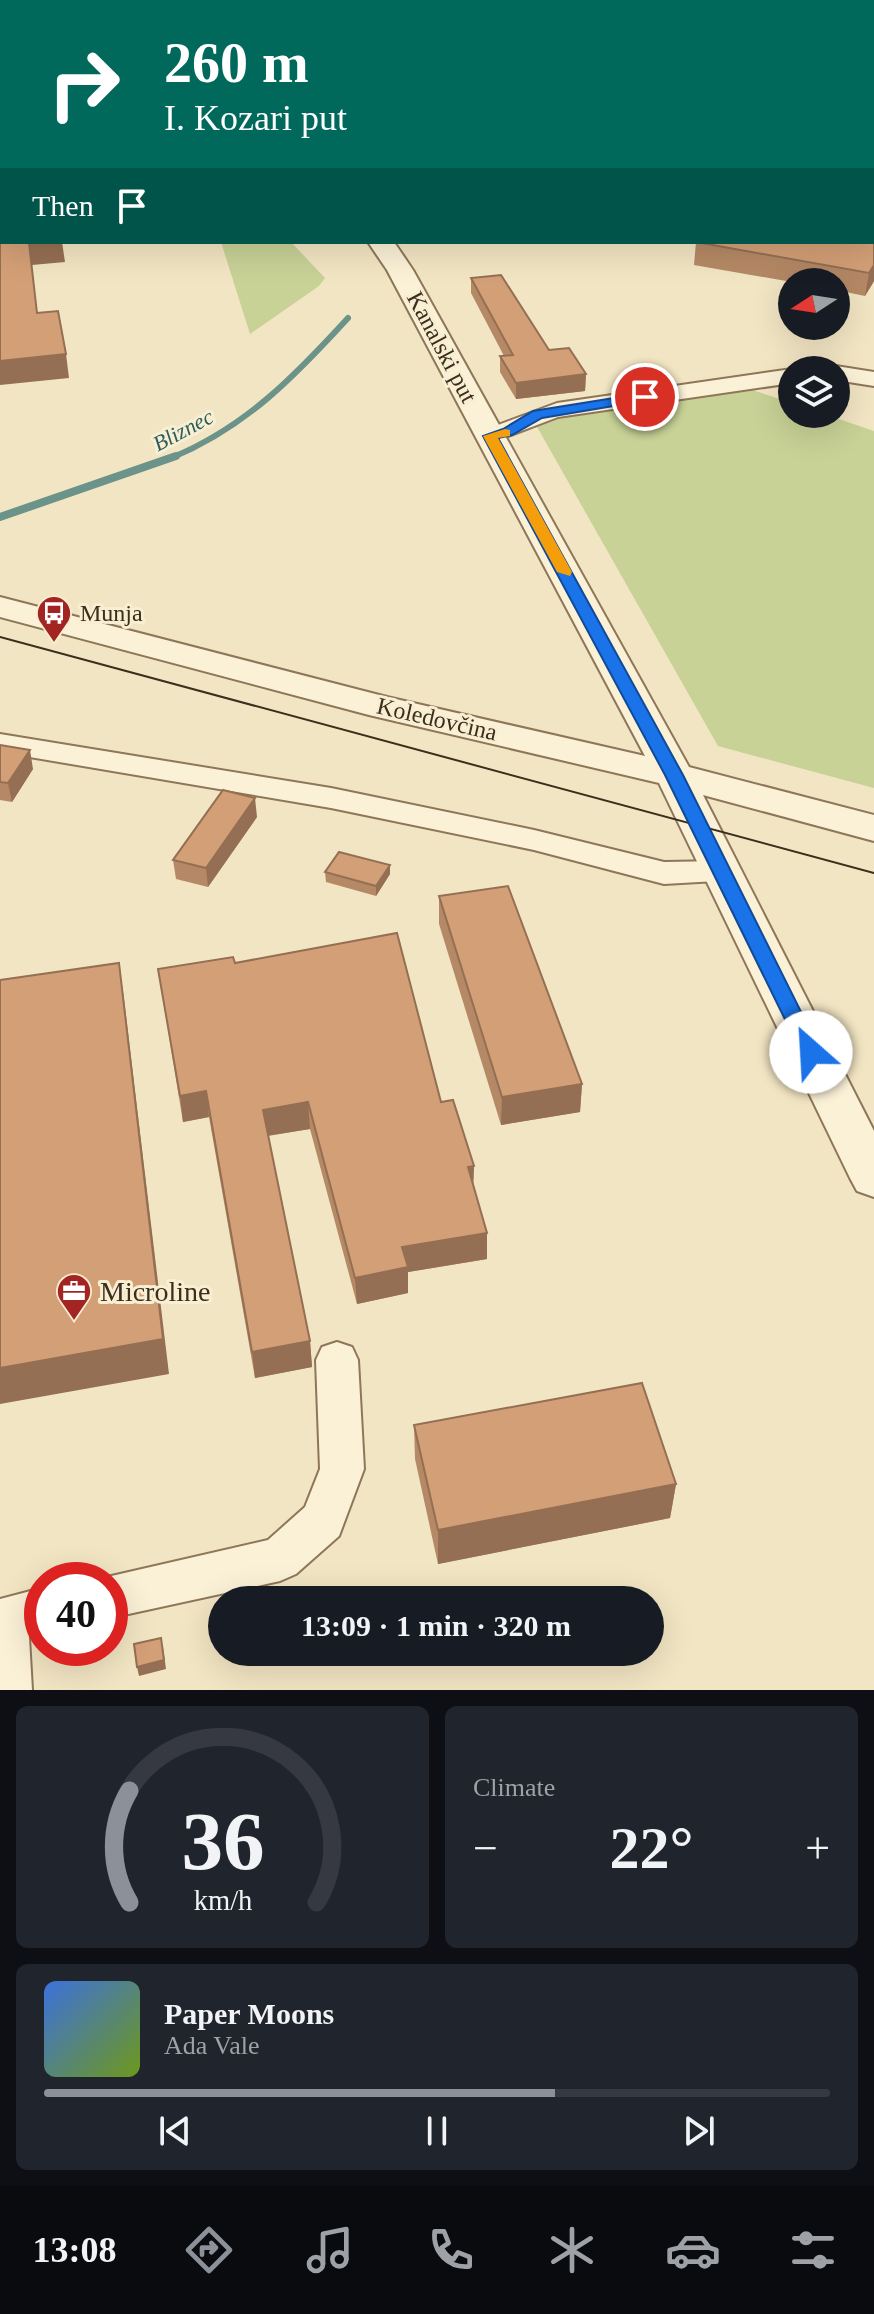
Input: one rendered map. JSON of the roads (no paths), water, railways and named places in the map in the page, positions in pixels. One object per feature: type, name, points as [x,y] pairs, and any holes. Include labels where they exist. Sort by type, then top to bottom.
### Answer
[{"type":"street","name":"Kanalski put","points":[[382,244],[400,270],[674,775],[874,1178]]},
{"type":"street","points":[[850,375],[874,379]]},
{"type":"street","points":[[490,436],[507,432],[538,414],[557,410],[778,378]]},
{"type":"street","name":"Koledovčina","points":[[0,607],[382,707],[674,775],[874,828]]},
{"type":"street","points":[[0,743],[331,798],[534,840],[664,873],[722,872]]},
{"type":"street","points":[[128,1592],[280,1559],[323,1521],[342,1469],[337,1360]]},
{"type":"street","points":[[8,1690],[16,1618]]},
{"type":"waterway","name":"Bliznec","points":[[173,457],[223,431],[268,398],[348,318]]},
{"type":"waterway","name":"Bliznec","points":[[0,517],[173,457]]},
{"type":"tram line","points":[[0,637],[874,873]]},
{"type":"place","name":"Munja","points":[[54,644]]},
{"type":"place","name":"Microline","points":[[74,1322]]}]
